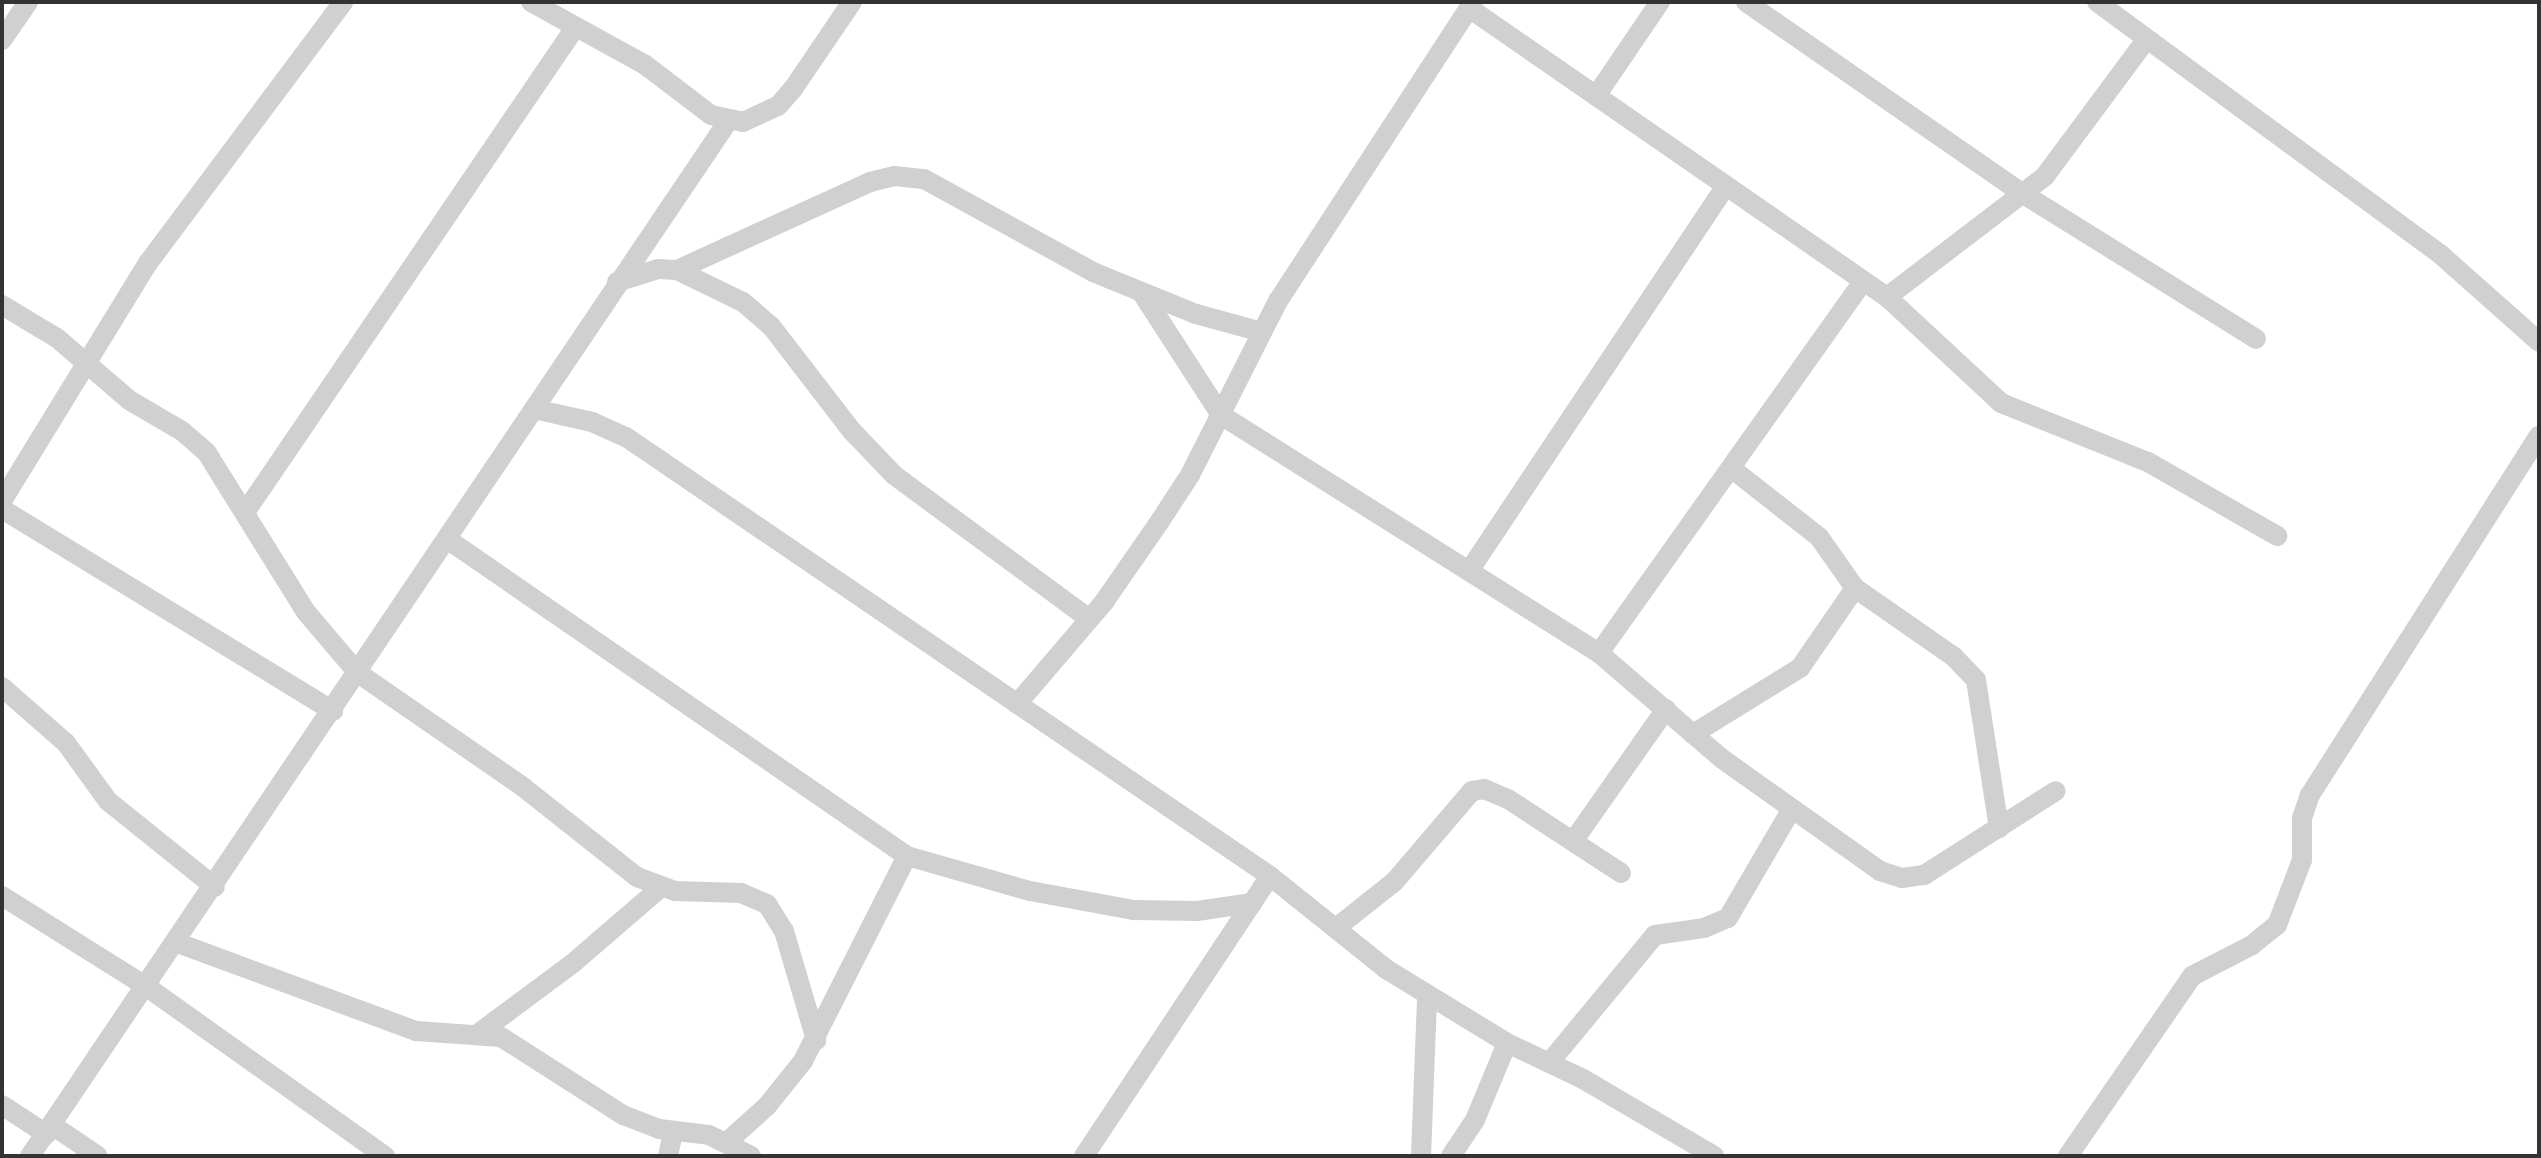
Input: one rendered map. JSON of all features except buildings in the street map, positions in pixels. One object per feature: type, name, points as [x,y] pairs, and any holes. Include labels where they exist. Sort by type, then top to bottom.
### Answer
[{"type":"street","points":[[2,40],[28,2]]},
{"type":"street","points":[[2,501],[179,219],[343,2]]},
{"type":"street","points":[[531,2],[574,29],[644,64],[711,115],[728,121],[762,116],[778,106],[852,2]]},
{"type":"street","points":[[1596,96],[1660,2]]},
{"type":"street","points":[[1746,2],[2025,195],[2256,339]]},
{"type":"street","points":[[2097,2],[2440,254],[2539,342]]},
{"type":"street","points":[[1017,704],[1089,619],[1160,521],[1221,415],[1262,332],[1471,5],[1596,96],[1887,297],[2001,403],[2148,462],[2277,536]]},
{"type":"street","points":[[246,511],[574,29]]},
{"type":"street","points":[[1887,297],[2025,195],[2067,149],[2146,40]]},
{"type":"street","points":[[30,1156],[178,943],[617,282],[728,121]]},
{"type":"street","points":[[677,270],[842,194],[894,176],[924,179],[948,188],[1035,242],[1142,293],[1262,332]]},
{"type":"street","points":[[1469,571],[1726,186]]},
{"type":"street","points":[[617,282],[658,269],[677,270],[743,302],[771,326],[852,431],[894,475],[1089,619]]},
{"type":"street","points":[[1599,653],[1863,281]]},
{"type":"street","points":[[1142,293],[1221,415],[1599,653],[1693,734],[1791,810],[1880,871],[1902,878],[1944,865],[2056,791]]},
{"type":"street","points":[[2,305],[87,362],[129,400],[182,431],[207,453],[246,511],[306,612],[358,673],[523,787],[637,877],[660,888],[741,893],[767,904],[784,931],[816,1040]]},
{"type":"street","points":[[534,409],[592,422],[626,437],[1270,876],[1427,997],[1714,1156]]},
{"type":"street","points":[[2068,1156],[2184,985],[2198,970],[2252,945],[2277,925],[2302,860],[2302,818],[2310,795],[2539,436]]},
{"type":"street","points":[[1731,468],[1819,537],[1855,588],[1953,656],[1976,680],[1999,828]]},
{"type":"street","points":[[2,509],[333,711]]},
{"type":"street","points":[[447,539],[907,856],[1030,891],[1103,906],[1197,911],[1252,903]]},
{"type":"street","points":[[1693,734],[1800,668],[1855,588]]},
{"type":"street","points":[[2,687],[66,743],[108,801],[215,887]]},
{"type":"street","points":[[1574,840],[1666,709]]},
{"type":"street","points":[[1336,928],[1395,881],[1472,791],[1496,793],[1574,840],[1621,873]]},
{"type":"street","points":[[1549,1063],[1655,935],[1704,928],[1728,918],[1791,810]]},
{"type":"street","points":[[727,1142],[784,1086],[816,1040],[907,856]]},
{"type":"street","points":[[1084,1156],[1270,876]]},
{"type":"street","points":[[479,1033],[572,964],[660,888]]},
{"type":"street","points":[[2,896],[147,987],[385,1156]]},
{"type":"street","points":[[178,943],[403,1027],[479,1033],[510,1041],[623,1115],[673,1132],[727,1142],[751,1156]]},
{"type":"street","points":[[1421,1156],[1427,997]]},
{"type":"street","points":[[1451,1156],[1475,1120],[1507,1043]]},
{"type":"street","points":[[2,1105],[98,1156]]},
{"type":"street","points":[[668,1156],[673,1132]]}]
